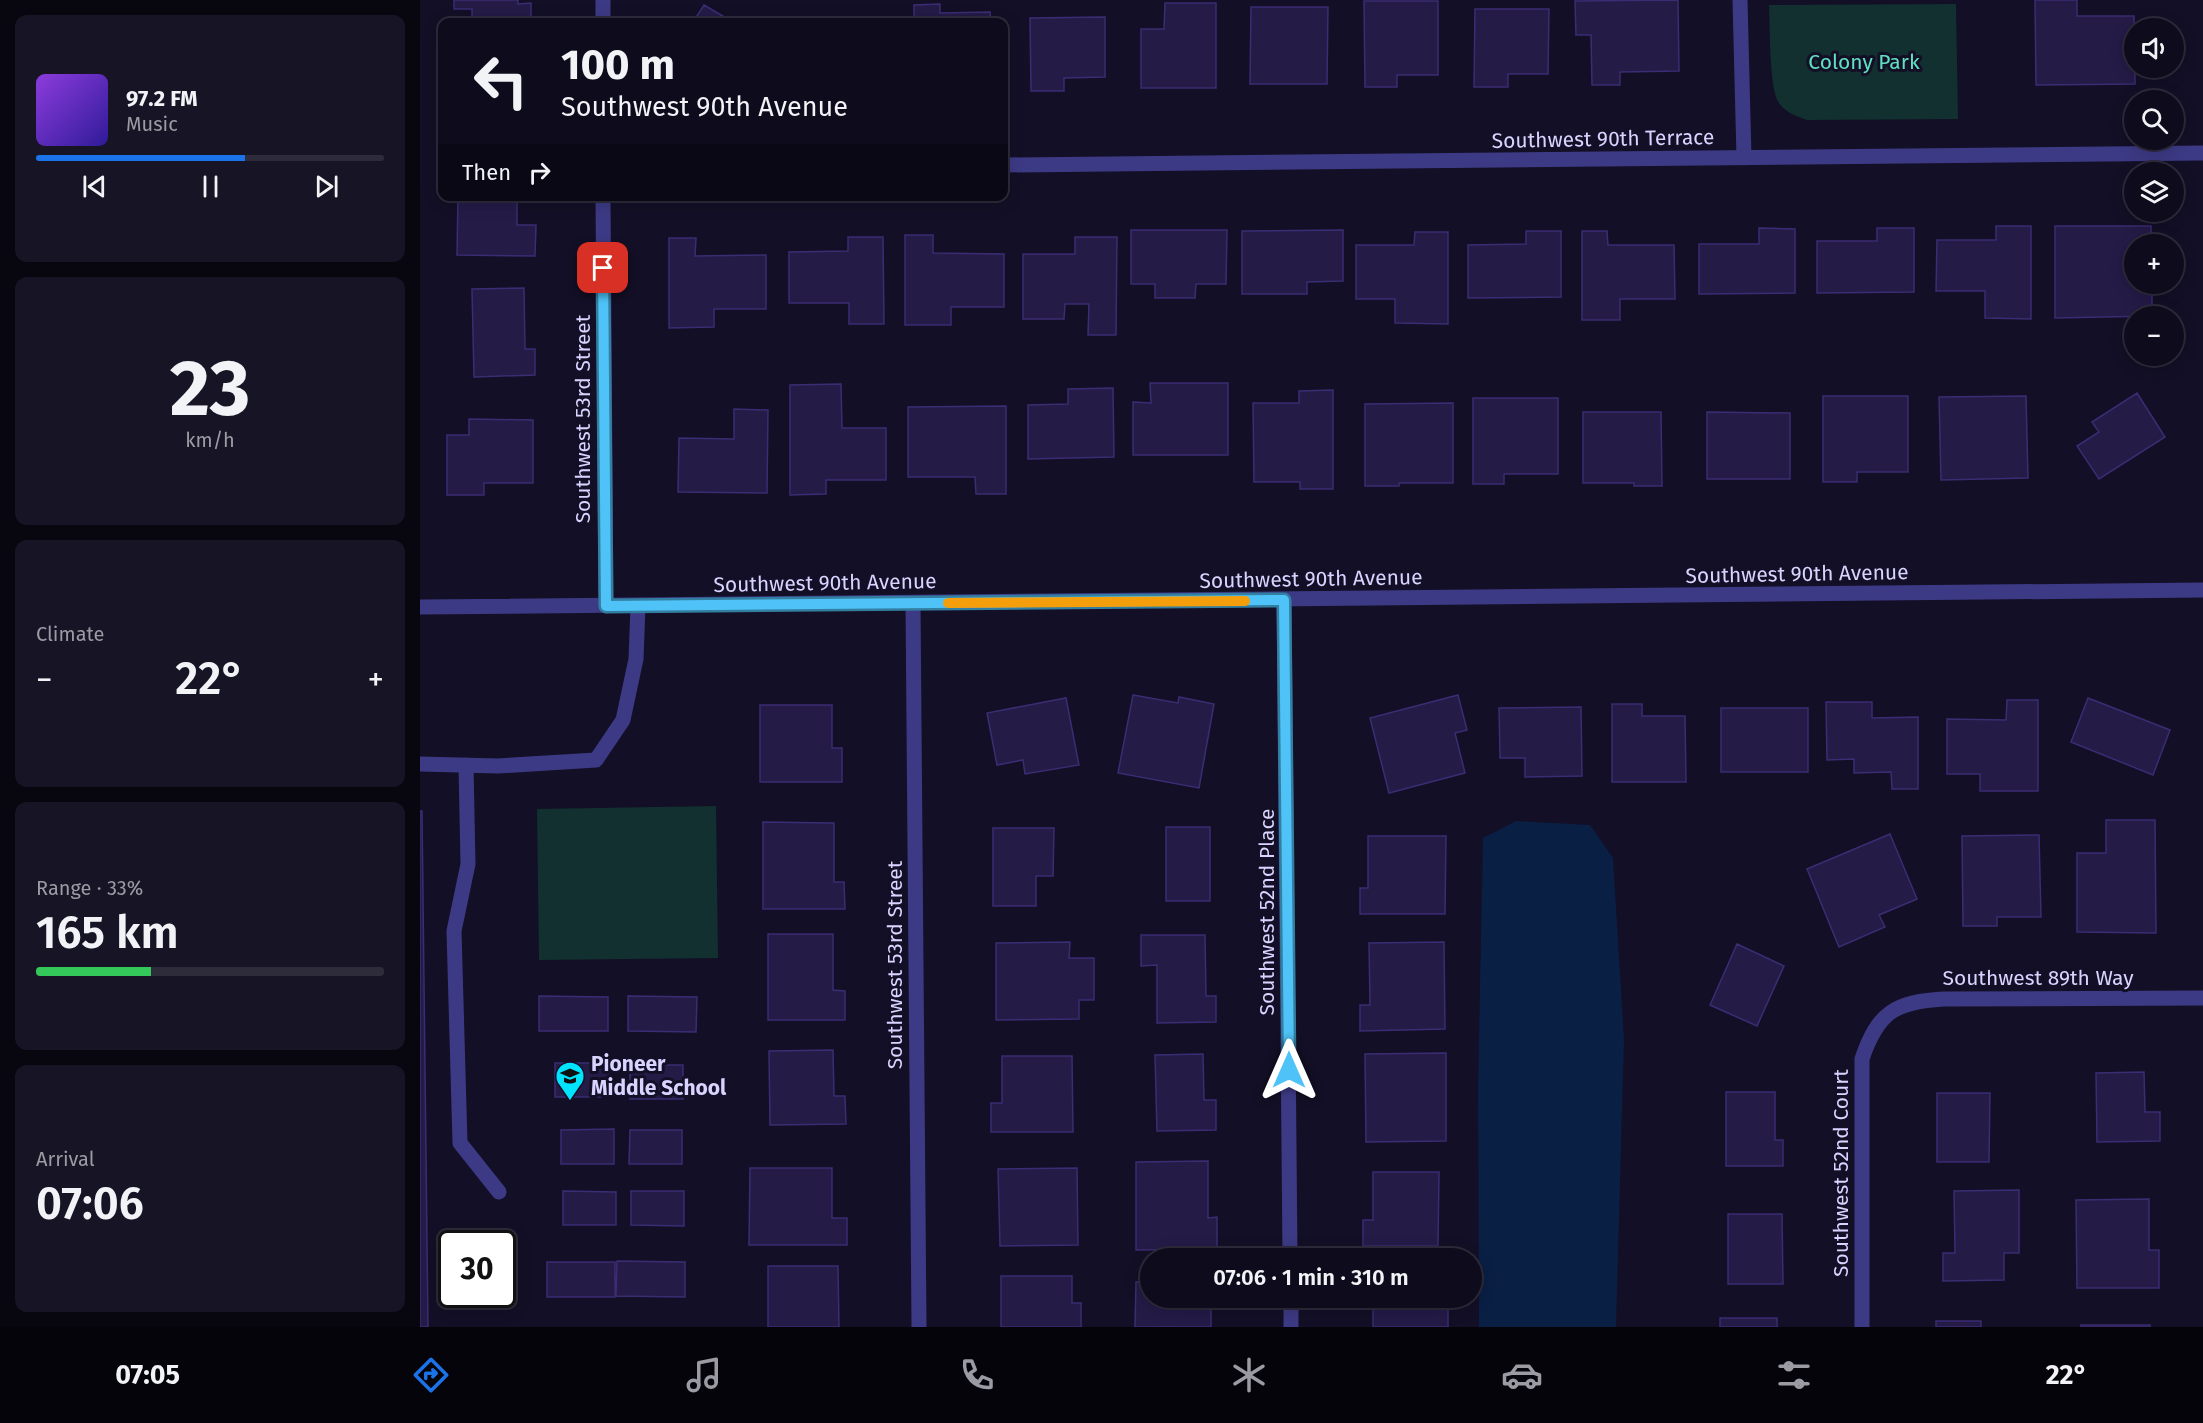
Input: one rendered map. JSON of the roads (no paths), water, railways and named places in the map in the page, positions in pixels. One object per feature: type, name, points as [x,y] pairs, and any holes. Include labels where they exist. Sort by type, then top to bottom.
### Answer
[{"type":"street","points":[[603,0],[603,18]]},
{"type":"street","points":[[1740,0],[1744,158]]},
{"type":"street","name":"Southwest 90th Terrace","points":[[1008,165],[2203,153]]},
{"type":"street","name":"Southwest 53rd Street","points":[[603,201],[606,606]]},
{"type":"street","name":"Southwest 90th Avenue","points":[[420,608],[2203,590]]},
{"type":"street","name":"Southwest 52nd Place","points":[[1284,600],[1290,1248]]},
{"type":"street","name":"Southwest 53rd Street","points":[[913,603],[919,1327]]},
{"type":"street","points":[[420,764],[498,766],[596,760],[623,720],[636,659],[638,606]]},
{"type":"street","points":[[466,765],[468,864],[454,931],[460,1143],[499,1192]]},
{"type":"street","name":"Southwest 89th Way","points":[[1879,1023],[1897,1007],[1922,1001],[2203,999]]},
{"type":"street","name":"Southwest 52nd Court","points":[[1862,1327],[1860,1076],[1862,1059],[1879,1023]]},
{"type":"street","points":[[1291,1308],[1291,1327]]},
{"type":"water","points":[[1516,821],[1590,825],[1613,858],[1624,1039],[1616,1327],[1479,1327],[1479,1308],[1482,1308],[1482,1248],[1479,1248],[1478,1087],[1483,838]]},
{"type":"place","name":"Pioneer Middle School","points":[[570,1102]]},
{"type":"park label","name":"Colony Park","points":[[1864,62]]}]
